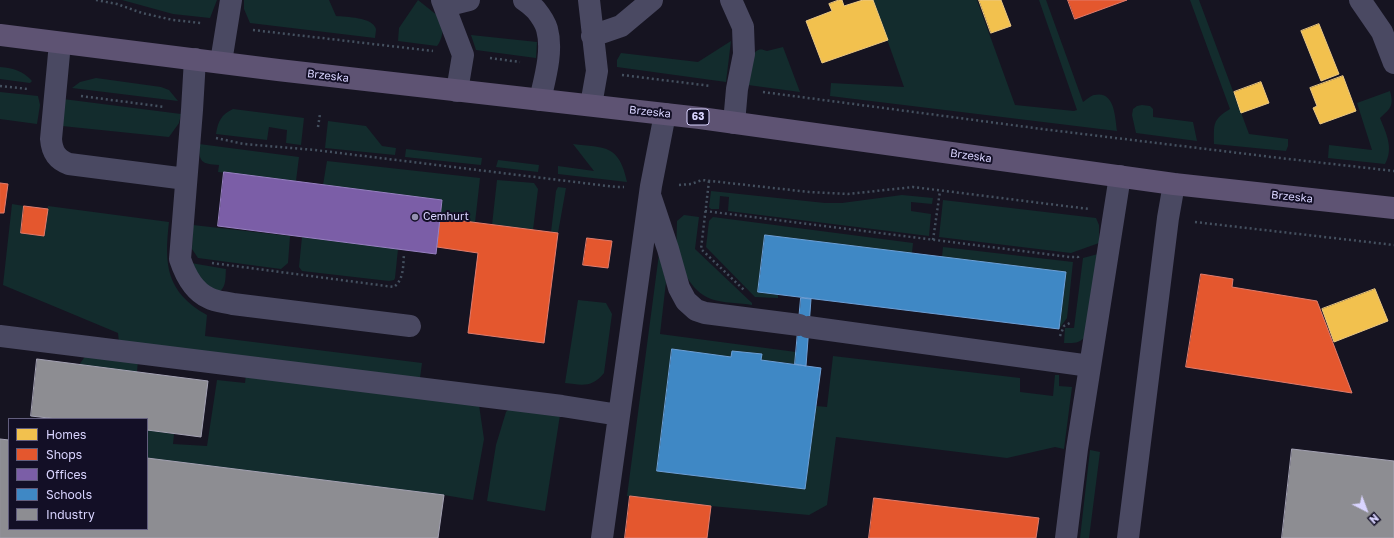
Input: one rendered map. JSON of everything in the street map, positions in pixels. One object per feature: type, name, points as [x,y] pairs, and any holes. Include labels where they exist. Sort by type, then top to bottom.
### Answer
[{"type":"main road","name":"Brzeska","points":[[0,35],[457,91],[665,114],[1174,184],[1394,208]]},
{"type":"street","points":[[221,62],[231,0]]},
{"type":"street","points":[[457,91],[463,55],[444,3],[469,0]]},
{"type":"street","points":[[524,0],[529,3],[540,15],[547,28],[549,43],[548,65],[540,100]]},
{"type":"street","points":[[589,0],[597,71],[591,105]]},
{"type":"street","points":[[592,36],[622,26],[652,0]]},
{"type":"street","points":[[731,0],[743,27],[744,54],[737,89],[734,123]]},
{"type":"street","points":[[1360,0],[1388,30],[1394,63]]},
{"type":"street","points":[[60,43],[50,139],[52,148],[62,161],[69,164],[186,179]]},
{"type":"street","points":[[195,59],[180,259],[184,272],[193,285],[201,294],[210,299],[233,304],[410,326]]},
{"type":"street","points":[[602,538],[651,190],[665,114]]},
{"type":"street","points":[[1066,538],[1077,449],[1120,176]]},
{"type":"street","points":[[1128,538],[1168,218],[1174,184]]},
{"type":"street","points":[[651,190],[679,288],[686,301],[696,310],[705,313],[1090,366]]},
{"type":"street","points":[[0,336],[562,406],[619,415]]},
{"type":"path","points":[[0,86],[192,110]]},
{"type":"path","points":[[318,127],[320,114]]},
{"type":"path","points":[[210,137],[244,144],[323,151],[651,190],[691,184],[702,180],[809,192],[848,194],[913,187],[1114,212]]},
{"type":"path","points":[[708,181],[701,249],[744,290]]},
{"type":"path","points":[[933,240],[940,191]]},
{"type":"path","points":[[705,211],[1078,257],[1077,264]]},
{"type":"path","points":[[1168,218],[1394,245]]},
{"type":"path","points":[[180,259],[394,287],[401,278],[404,254]]},
{"type":"path","points":[[1058,338],[1064,326],[1070,323]]},
{"type":"green space","points":[[122,0],[217,0],[210,18],[173,14]]},
{"type":"green space","points":[[244,0],[329,0],[336,16],[359,18],[374,25],[376,29],[375,38],[250,23],[244,9]]},
{"type":"green space","points":[[418,0],[443,20],[442,37],[437,46],[398,41],[399,28]]},
{"type":"green space","points":[[873,0],[977,0],[1015,105],[1074,111],[1077,110],[1039,0],[1046,0],[1083,102],[1094,95],[1106,97],[1113,106],[1117,131],[830,96],[831,83],[904,87]]},
{"type":"green space","points":[[1190,0],[1199,0],[1249,134],[1288,139],[1286,151],[1214,144],[1215,123],[1220,116],[1230,109]]},
{"type":"green space","points":[[471,35],[537,42],[536,58],[476,50]]},
{"type":"green space","points":[[731,41],[726,82],[617,67],[617,60],[621,53],[698,62]]},
{"type":"green space","points":[[783,47],[800,92],[748,85],[755,52],[760,49],[767,51]]},
{"type":"green space","points":[[0,67],[18,71],[32,81],[30,83],[0,79]]},
{"type":"green space","points":[[96,78],[161,87],[169,90],[178,101],[72,88],[80,82]]},
{"type":"green space","points":[[1390,91],[1392,100],[1391,106],[1380,118],[1387,135],[1389,146],[1388,158],[1385,164],[1328,158],[1329,145],[1372,150],[1357,103]]},
{"type":"green space","points":[[0,92],[38,96],[40,105],[37,124],[0,119]]},
{"type":"green space","points":[[63,99],[181,114],[179,123],[169,137],[62,126]]},
{"type":"green space","points":[[1142,105],[1150,106],[1153,109],[1153,117],[1193,122],[1197,141],[1136,133],[1132,115],[1133,109]]},
{"type":"green space","points":[[233,109],[304,118],[301,145],[286,143],[287,130],[269,127],[267,140],[216,134],[221,119]]},
{"type":"green space","points":[[328,121],[366,126],[382,146],[396,148],[395,155],[325,148]]},
{"type":"green space","points":[[199,144],[299,157],[296,181],[218,172],[219,165],[208,164],[202,161]]},
{"type":"green space","points":[[573,144],[594,146],[609,150],[615,154],[624,170],[627,182],[558,174],[558,166],[594,171]]},
{"type":"green space","points":[[406,149],[482,158],[481,165],[405,157]]},
{"type":"green space","points":[[498,160],[539,165],[538,172],[496,167]]},
{"type":"green space","points":[[327,161],[480,178],[475,223],[440,218],[442,200],[323,185]]},
{"type":"green space","points":[[497,180],[534,183],[538,189],[533,230],[492,225]]},
{"type":"green space","points":[[558,187],[566,188],[558,233],[551,232],[556,191]]},
{"type":"green space","points":[[711,191],[825,203],[842,203],[902,195],[933,198],[932,204],[911,202],[911,211],[931,214],[929,236],[728,211],[729,197],[720,196],[719,209],[711,209],[709,207]]},
{"type":"green space","points":[[943,200],[1096,218],[1099,225],[1099,243],[1071,253],[939,237]]},
{"type":"green space","points":[[12,204],[24,206],[21,233],[43,236],[48,206],[169,222],[167,251],[171,276],[183,297],[207,315],[205,336],[422,363],[420,378],[119,342],[118,333],[3,285]]},
{"type":"green space","points":[[684,215],[699,217],[695,249],[752,303],[752,305],[711,299],[697,290],[692,284],[684,270],[678,254],[677,246],[677,221]]},
{"type":"green space","points":[[713,217],[913,243],[912,253],[765,235],[758,292],[778,295],[778,298],[755,297],[706,247],[709,221]]},
{"type":"green space","points":[[193,225],[290,236],[288,263],[281,269],[198,258],[192,249]]},
{"type":"green space","points":[[302,237],[398,249],[395,278],[394,280],[389,281],[302,271],[299,267]]},
{"type":"green space","points":[[943,247],[1073,262],[1067,318],[1059,329],[1066,272],[942,257]]},
{"type":"green space","points":[[659,254],[666,282],[660,334],[796,352],[795,364],[761,360],[762,354],[733,351],[731,357],[672,349],[658,471],[805,489],[816,406],[827,407],[833,356],[1020,378],[1020,392],[1053,396],[1055,375],[1059,375],[1059,386],[1072,387],[1064,449],[1055,447],[1007,458],[836,437],[827,505],[809,515],[711,506],[627,496]]},
{"type":"green space","points":[[1098,254],[1087,335],[1082,340],[1077,342],[1064,343],[1065,328],[1074,328],[1083,258]]},
{"type":"green space","points":[[191,263],[226,269],[225,283],[222,289],[216,293],[204,285]]},
{"type":"green space","points":[[578,300],[606,303],[612,314],[604,373],[600,378],[586,384],[565,383]]},
{"type":"green space","points":[[86,355],[138,360],[137,372],[79,365]]},
{"type":"green space","points":[[246,374],[479,405],[484,439],[473,500],[444,495],[148,458],[148,430],[174,434],[173,444],[207,446],[217,380],[245,383]]},
{"type":"green space","points":[[510,408],[560,415],[545,511],[487,501],[496,445],[506,412]]},
{"type":"green space","points":[[1090,450],[1100,452],[1089,538],[1080,538]]},
{"type":"building: Homes","points":[[842,0],[844,6],[863,0],[873,0],[888,40],[822,63],[806,21],[832,11],[829,4]]},
{"type":"building: Homes","points":[[979,0],[1001,0],[1011,26],[991,33]]},
{"type":"building: Homes","points":[[1319,24],[1339,74],[1321,81],[1301,31]]},
{"type":"building: Homes","points":[[1343,76],[1356,111],[1320,124],[1313,108],[1317,106],[1310,88]]},
{"type":"building: Homes","points":[[1261,82],[1269,103],[1241,113],[1234,92]]},
{"type":"building: Homes","points":[[1375,289],[1388,321],[1334,342],[1322,309]]},
{"type":"building: Shops","points":[[1068,0],[1127,0],[1075,19]]},
{"type":"building: Shops","points":[[0,183],[8,184],[4,213],[0,213]]},
{"type":"building: Shops","points":[[24,206],[48,209],[44,236],[21,233]]},
{"type":"building: Shops","points":[[440,218],[558,233],[544,343],[468,333],[478,253],[437,247]]},
{"type":"building: Shops","points":[[587,238],[612,241],[608,268],[583,265]]},
{"type":"building: Shops","points":[[1201,274],[1233,279],[1232,287],[1317,301],[1352,393],[1186,367]]},
{"type":"building: Shops","points":[[630,496],[711,506],[707,538],[625,538]]},
{"type":"building: Shops","points":[[874,498],[1039,518],[1036,538],[869,538]]},
{"type":"building: Offices","points":[[224,172],[442,200],[436,254],[218,226]]},
{"type":"building: Schools","points":[[765,235],[1066,272],[1059,329],[758,292]]},
{"type":"building: Schools","points":[[801,298],[811,299],[806,366],[795,364]]},
{"type":"building: Schools","points":[[672,349],[731,357],[732,351],[762,354],[761,360],[821,368],[805,489],[657,471]]},
{"type":"building: Industry","points":[[37,359],[208,381],[201,437],[148,430],[148,418],[48,418],[31,416]]},
{"type":"building: Industry","points":[[0,439],[8,440],[8,530],[148,530],[148,458],[444,495],[438,538],[0,538]]},
{"type":"building: Industry","points":[[1292,449],[1394,461],[1394,538],[1282,538]]},
{"type":"place","name":"Cemhurt","points":[[415,217]]}]
